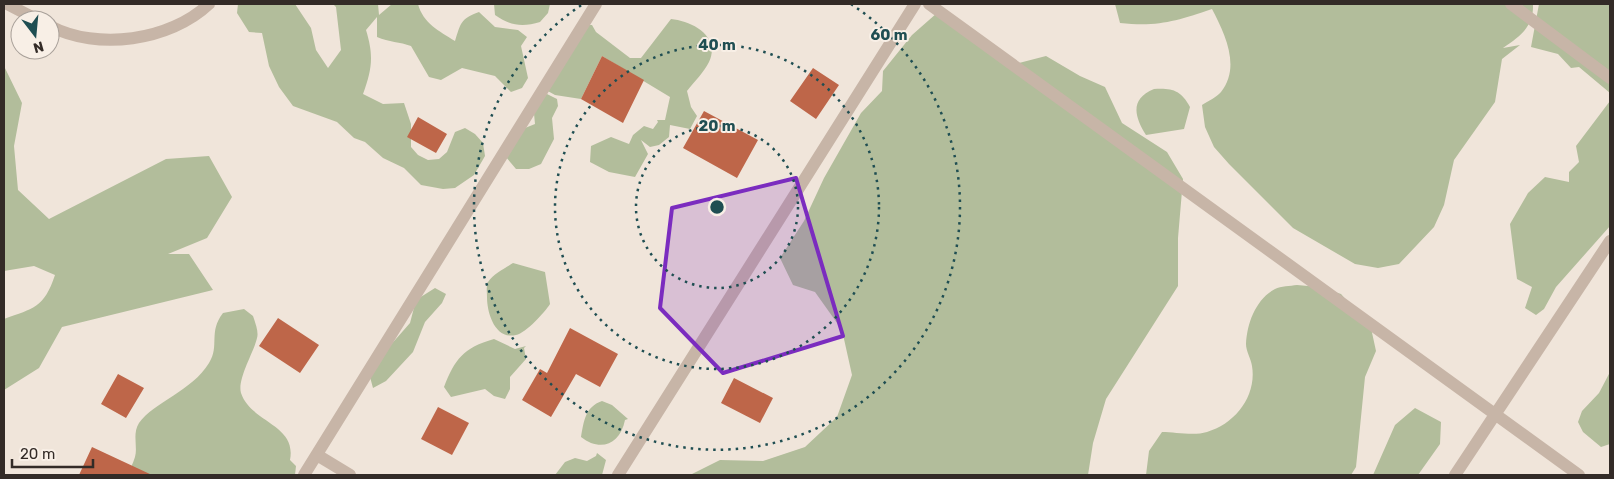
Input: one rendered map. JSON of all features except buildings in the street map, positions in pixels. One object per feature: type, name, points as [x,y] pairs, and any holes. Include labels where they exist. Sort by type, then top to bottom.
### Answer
[{"type":"street","points":[[7,4],[19,10]]},
{"type":"street","points":[[60,30],[84,38],[146,36],[182,23],[200,12],[208,4]]},
{"type":"street","points":[[304,475],[596,4]]},
{"type":"street","points":[[618,475],[915,4]]},
{"type":"street","points":[[929,4],[1580,475]]},
{"type":"street","points":[[1511,4],[1610,78]]},
{"type":"street","points":[[1455,475],[1610,241]]},
{"type":"street","points":[[317,455],[350,475]]},
{"type":"highlighted area","points":[[796,178],[843,336],[723,373],[660,308],[672,208]]},
{"type":"green space","points":[[238,4],[295,4],[311,28],[316,50],[328,68],[341,50],[336,7],[333,4],[378,4],[379,15],[392,4],[418,4],[420,11],[428,21],[455,41],[462,22],[479,12],[495,27],[518,30],[527,37],[521,46],[528,78],[522,88],[511,92],[495,76],[462,68],[441,80],[429,77],[411,46],[377,37],[377,17],[366,30],[371,62],[363,94],[383,104],[404,103],[411,124],[411,147],[418,155],[428,160],[439,159],[447,152],[455,132],[465,128],[475,134],[483,143],[485,156],[474,175],[455,188],[443,189],[421,185],[404,168],[383,158],[365,142],[354,138],[337,122],[293,106],[279,87],[269,66],[262,33],[249,32],[237,13]]},
{"type":"green space","points":[[494,4],[550,4],[548,13],[540,22],[522,25],[511,23],[495,15]]},
{"type":"green space","points":[[1115,4],[1533,4],[1533,12],[1529,24],[1521,35],[1503,48],[1520,45],[1502,59],[1495,102],[1454,160],[1444,205],[1434,227],[1399,264],[1378,268],[1355,264],[1293,228],[1214,147],[1205,127],[1202,105],[1221,92],[1230,72],[1230,61],[1226,40],[1212,9],[1167,22],[1134,24],[1120,23]]},
{"type":"green space","points":[[1539,4],[1610,4],[1610,93],[1579,67],[1571,68],[1558,54],[1531,47]]},
{"type":"green space","points":[[937,13],[1019,63],[1046,56],[1080,76],[1105,87],[1122,123],[1167,152],[1183,179],[1178,238],[1178,286],[1106,399],[1093,443],[1088,475],[690,475],[720,460],[763,461],[805,447],[837,417],[852,375],[842,330],[815,292],[793,285],[780,258],[804,221],[824,178],[861,113],[882,91],[883,71],[912,35]]},
{"type":"green space","points":[[671,19],[679,20],[695,27],[708,37],[711,45],[712,53],[709,62],[687,91],[691,107],[697,116],[690,129],[670,125],[669,137],[659,145],[650,147],[641,140],[648,154],[635,177],[609,172],[590,162],[591,146],[611,137],[629,144],[633,135],[644,126],[653,129],[658,122],[657,120],[665,120],[670,97],[602,56],[581,99],[555,95],[546,90],[583,25],[592,25],[596,32],[630,58],[641,58]]},
{"type":"green space","points":[[4,66],[22,103],[14,146],[18,190],[49,219],[166,159],[209,156],[232,197],[207,238],[168,254],[189,254],[213,290],[62,327],[39,368],[4,390],[4,319],[30,309],[42,301],[55,275],[34,266],[4,271]]},
{"type":"green space","points":[[1154,89],[1175,91],[1187,101],[1190,107],[1184,129],[1146,135],[1139,121],[1136,109],[1141,98]]},
{"type":"green space","points":[[547,94],[557,99],[558,106],[552,118],[554,139],[541,164],[529,169],[516,169],[506,157],[525,128],[535,124],[533,103]]},
{"type":"green space","points":[[1610,101],[1610,226],[1556,287],[1544,309],[1536,315],[1525,308],[1532,287],[1517,279],[1510,224],[1528,193],[1545,177],[1569,182],[1569,172],[1579,162],[1576,146]]},
{"type":"green space","points":[[513,263],[545,272],[550,304],[540,317],[525,330],[516,335],[509,335],[503,333],[494,324],[487,303],[487,288],[488,282],[493,276]]},
{"type":"green space","points":[[1297,285],[1319,287],[1341,294],[1371,328],[1376,351],[1365,377],[1356,467],[1351,475],[1146,475],[1149,451],[1162,432],[1190,434],[1207,432],[1227,423],[1235,416],[1242,407],[1251,388],[1252,366],[1246,344],[1248,328],[1254,312],[1268,293],[1275,289]]},
{"type":"green space","points":[[435,288],[446,294],[442,303],[425,322],[413,352],[386,381],[373,388],[370,377],[388,348],[410,323],[416,300]]},
{"type":"green space","points":[[244,309],[253,316],[257,336],[241,380],[241,393],[246,403],[254,411],[280,431],[287,439],[290,448],[290,460],[296,466],[295,475],[127,475],[135,457],[135,436],[139,423],[154,409],[202,373],[212,357],[216,326],[223,313]]},
{"type":"green space","points":[[494,339],[515,349],[526,346],[524,348],[526,359],[510,377],[510,389],[505,399],[494,396],[485,389],[451,397],[444,387],[456,362],[475,346]]},
{"type":"green space","points":[[1610,372],[1610,444],[1601,447],[1583,432],[1578,422],[1582,411],[1599,393]]},
{"type":"green space","points":[[602,401],[612,405],[628,419],[625,420],[619,435],[614,440],[602,445],[588,442],[581,437],[586,415],[592,407]]},
{"type":"green space","points":[[1415,408],[1441,422],[1440,444],[1418,475],[1373,475],[1395,425]]},
{"type":"green space","points":[[597,453],[606,460],[602,475],[555,475],[565,462],[575,458],[587,461],[596,456]]}]
